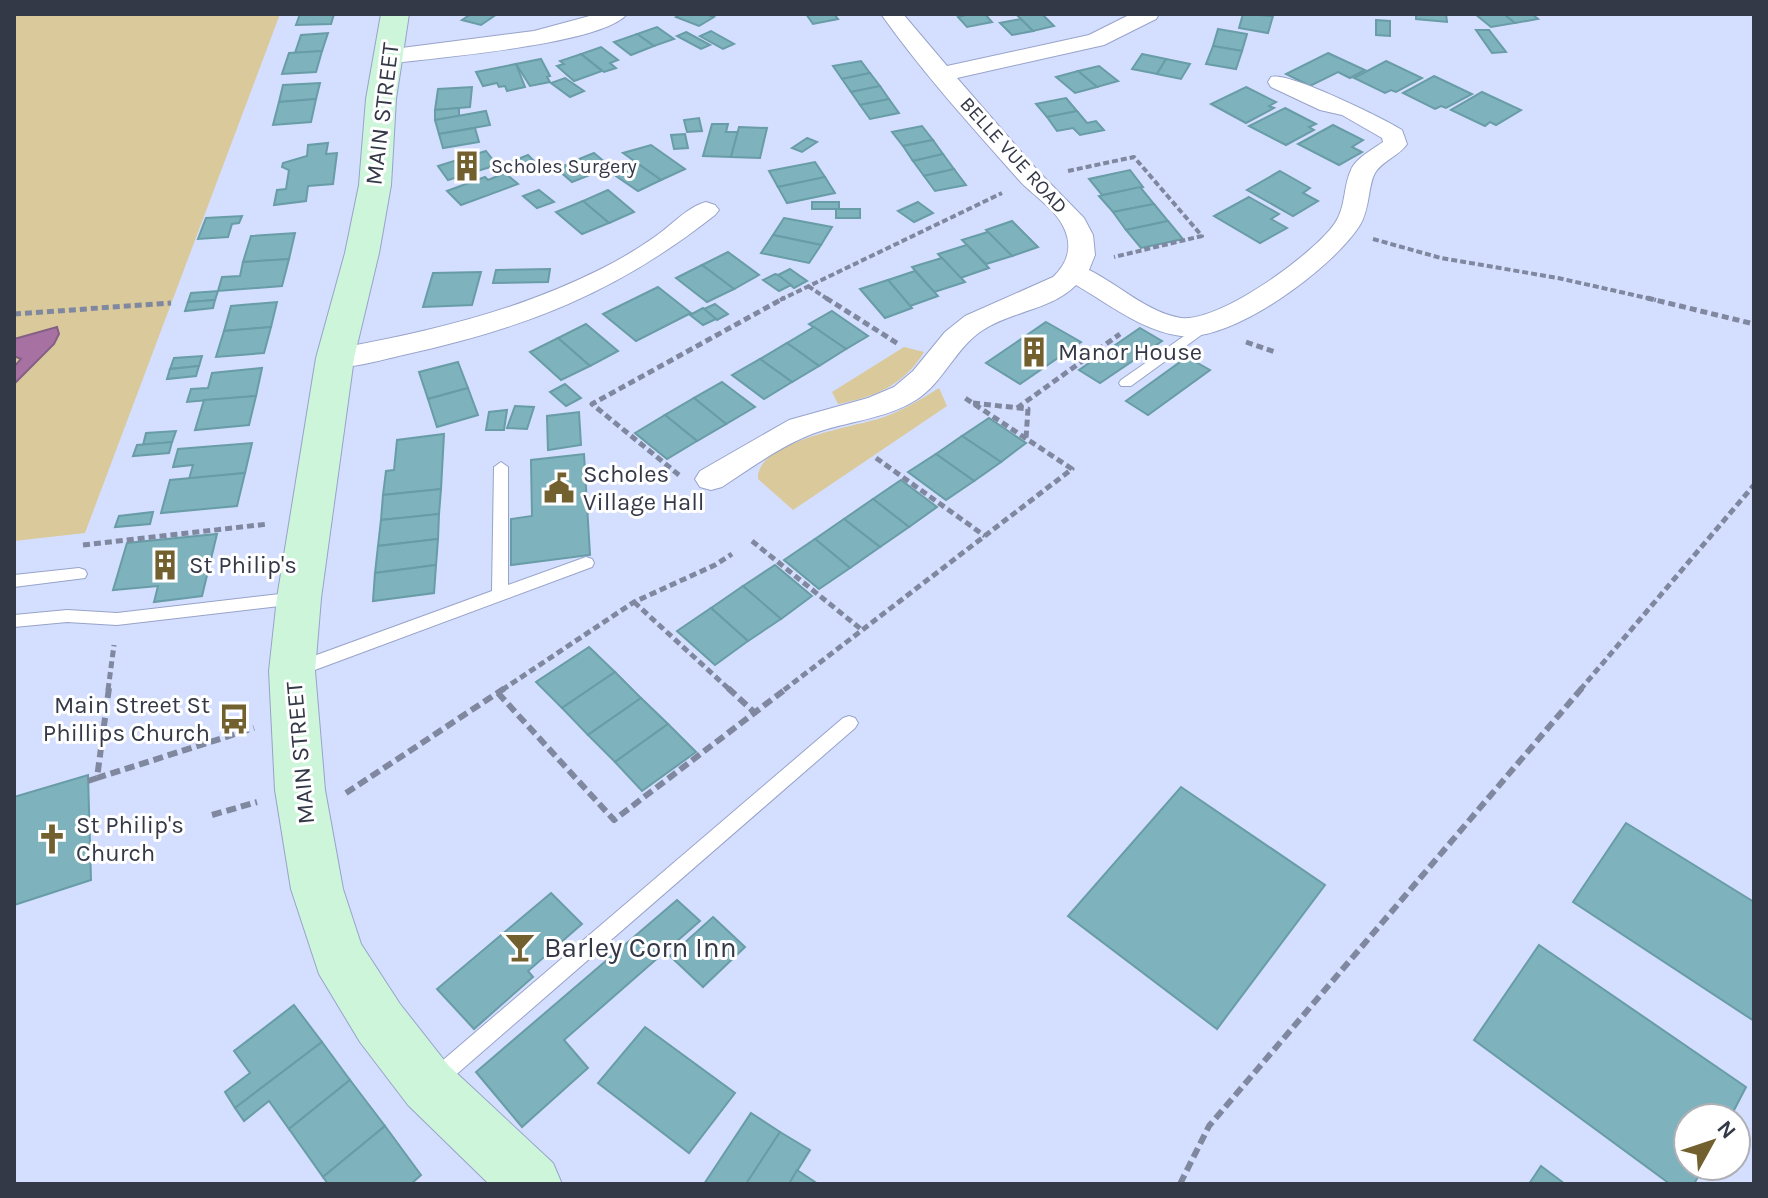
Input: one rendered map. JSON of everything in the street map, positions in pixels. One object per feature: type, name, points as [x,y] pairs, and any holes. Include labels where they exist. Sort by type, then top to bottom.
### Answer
[{"type":"street","name":"MAIN STREET","points":[[395,14],[386,57],[375,185],[362,253],[335,358],[299,598],[292,671],[293,716],[304,821],[317,889],[338,956],[380,1023],[428,1085],[532,1184]]},
{"type":"street","points":[[386,57],[551,34],[616,14]]},
{"type":"street","name":"BELLE VUE ROAD","points":[[892,14],[1031,179],[1071,216],[1082,244],[1075,269]]},
{"type":"street","points":[[942,74],[1096,40],[1148,14]]},
{"type":"street","points":[[699,480],[800,427],[880,405],[904,394],[924,379],[960,331],[979,319],[1043,296],[1075,269],[1147,314],[1177,326],[1199,326],[1242,309],[1324,250],[1346,227],[1363,170],[1395,144],[1394,135],[1350,110],[1328,105],[1279,82]]},
{"type":"street","points":[[335,358],[420,344],[485,328],[558,301],[627,268],[671,240],[706,210]]},
{"type":"lane","points":[[1126,383],[1197,333],[1177,326]]},
{"type":"lane","points":[[500,595],[501,467]]},
{"type":"lane","points":[[292,671],[586,563]]},
{"type":"lane","points":[[14,581],[79,574]]},
{"type":"lane","points":[[14,621],[67,616],[117,619],[299,598]]},
{"type":"lane","points":[[428,1085],[849,723]]},
{"type":"path","points":[[699,480],[592,404],[807,285],[1031,179],[1134,157],[1202,236],[1075,269]]},
{"type":"path","points":[[1346,227],[1396,248],[1494,269],[1558,278],[1754,324]]},
{"type":"path","points":[[807,285],[900,345]]},
{"type":"path","points":[[14,314],[171,303]]},
{"type":"path","points":[[1017,408],[1147,314]]},
{"type":"path","points":[[498,693],[614,820],[1072,469],[965,398]]},
{"type":"path","points":[[972,403],[1028,409],[1026,438]]},
{"type":"path","points":[[876,458],[985,536]]},
{"type":"path","points":[[1180,1184],[1209,1126],[1754,485]]},
{"type":"path","points":[[80,546],[309,519]]},
{"type":"path","points":[[752,541],[862,630]]},
{"type":"path","points":[[304,821],[634,602],[715,565],[732,554]]},
{"type":"path","points":[[634,602],[754,713]]},
{"type":"path","points":[[97,778],[117,619]]},
{"type":"path","points":[[88,781],[293,716]]},
{"type":"shaded area","points":[[14,14],[280,14],[85,533],[14,541]]},
{"type":"shaded area","points":[[57,327],[59,334],[54,344],[14,384],[14,367],[21,359],[14,356],[14,339]]},
{"type":"shaded area","points":[[904,347],[924,352],[898,381],[864,398],[838,404],[832,392]]},
{"type":"shaded area","points":[[939,388],[947,406],[793,510],[758,479],[761,466],[788,446],[886,416]]},
{"type":"building","points":[[300,14],[334,14],[331,24],[296,25]]},
{"type":"building","points":[[471,14],[497,14],[481,25],[462,20]]},
{"type":"building","points":[[681,14],[714,17],[699,26],[676,17]]},
{"type":"building","points":[[806,14],[834,14],[838,19],[813,24]]},
{"type":"building","points":[[985,14],[992,22],[967,27],[958,17]]},
{"type":"building","points":[[1016,14],[1042,14],[1054,26],[1033,31]]},
{"type":"building","points":[[1243,14],[1273,16],[1268,33],[1239,28]]},
{"type":"building","points":[[1416,14],[1446,14],[1447,22],[1416,19]]},
{"type":"building","points":[[1475,14],[1504,14],[1515,23],[1491,27]]},
{"type":"building","points":[[1504,14],[1532,14],[1538,19],[1515,23]]},
{"type":"building","points":[[1021,19],[1033,31],[1012,35],[1000,23]]},
{"type":"building","points":[[1376,20],[1390,21],[1390,36],[1376,35]]},
{"type":"building","points":[[657,27],[674,39],[654,46],[637,34]]},
{"type":"building","points":[[1218,29],[1247,34],[1242,51],[1213,46]]},
{"type":"building","points":[[1476,30],[1489,30],[1506,52],[1492,53]]},
{"type":"building","points":[[711,31],[734,44],[723,49],[700,36]]},
{"type":"building","points":[[686,32],[710,45],[701,49],[677,36]]},
{"type":"building","points":[[328,33],[322,51],[295,53],[301,35]]},
{"type":"building","points":[[637,34],[654,46],[631,55],[614,42]]},
{"type":"building","points":[[1213,46],[1242,51],[1236,69],[1206,64]]},
{"type":"building","points":[[601,47],[618,60],[610,63],[616,68],[604,72],[581,54]]},
{"type":"building","points":[[322,51],[316,72],[282,74],[289,53]]},
{"type":"building","points":[[1328,53],[1365,70],[1350,78],[1338,72],[1310,86],[1286,74]]},
{"type":"building","points":[[581,54],[602,71],[574,81],[557,66],[564,64],[560,61]]},
{"type":"building","points":[[1142,54],[1166,59],[1157,74],[1132,69]]},
{"type":"building","points":[[541,59],[550,82],[530,86],[516,64]]},
{"type":"building","points":[[1166,59],[1190,64],[1181,79],[1157,74]]},
{"type":"building","points":[[861,61],[870,73],[842,79],[833,66]]},
{"type":"building","points":[[1386,61],[1422,78],[1396,92],[1391,90],[1385,93],[1354,78]]},
{"type":"building","points":[[516,64],[525,87],[507,91],[505,86],[499,87],[497,83],[483,86],[476,72]]},
{"type":"building","points":[[1099,66],[1118,81],[1097,87],[1078,71]]},
{"type":"building","points":[[1078,71],[1097,87],[1075,93],[1056,77]]},
{"type":"building","points":[[870,73],[880,86],[851,92],[842,79]]},
{"type":"building","points":[[1434,76],[1472,94],[1446,108],[1441,106],[1435,109],[1403,93]]},
{"type":"building","points":[[565,78],[584,91],[570,97],[551,83]]},
{"type":"building","points":[[320,83],[316,99],[279,102],[283,85]]},
{"type":"building","points":[[880,86],[889,99],[860,105],[851,92]]},
{"type":"building","points":[[472,87],[470,107],[435,110],[438,89]]},
{"type":"building","points":[[1246,87],[1276,102],[1269,106],[1274,108],[1246,123],[1211,104]]},
{"type":"building","points":[[1482,92],[1521,110],[1496,125],[1490,122],[1485,126],[1451,110]]},
{"type":"building","points":[[1066,98],[1077,111],[1047,117],[1036,104]]},
{"type":"building","points":[[316,99],[311,122],[273,125],[279,102]]},
{"type":"building","points":[[889,99],[899,113],[870,119],[860,105]]},
{"type":"building","points":[[459,108],[459,116],[435,120],[435,110]]},
{"type":"building","points":[[1285,108],[1316,124],[1309,127],[1314,130],[1286,145],[1249,126]]},
{"type":"building","points":[[486,111],[490,125],[439,134],[435,120]]},
{"type":"building","points":[[1077,111],[1087,123],[1096,121],[1104,130],[1080,135],[1073,128],[1057,131],[1047,117]]},
{"type":"building","points":[[699,118],[702,131],[687,132],[684,120]]},
{"type":"building","points":[[712,124],[728,124],[726,132],[738,132],[731,157],[703,156]]},
{"type":"building","points":[[1333,125],[1363,140],[1352,147],[1362,152],[1339,165],[1298,144]]},
{"type":"building","points":[[922,126],[933,140],[903,146],[892,132]]},
{"type":"building","points":[[739,127],[767,128],[760,158],[731,157]]},
{"type":"building","points":[[475,128],[479,142],[443,148],[439,134]]},
{"type":"building","points":[[685,134],[688,148],[674,149],[671,135]]},
{"type":"building","points":[[807,138],[817,142],[802,152],[792,148]]},
{"type":"building","points":[[933,140],[943,154],[913,161],[903,146]]},
{"type":"building","points":[[328,143],[326,154],[337,153],[333,184],[308,186],[306,201],[274,205],[277,190],[286,189],[289,170],[282,167],[283,163],[307,156],[308,145]]},
{"type":"building","points":[[651,145],[685,169],[661,180],[623,153]]},
{"type":"building","name":"Scholes Surgery","points":[[486,151],[497,165],[448,180],[438,166]]},
{"type":"building","points":[[594,153],[607,164],[592,170],[579,159]]},
{"type":"building","points":[[943,154],[954,169],[924,176],[913,161]]},
{"type":"building","points":[[528,155],[534,161],[504,173],[498,167]]},
{"type":"building","points":[[579,159],[595,173],[572,182],[557,169]]},
{"type":"building","points":[[634,161],[661,180],[638,191],[610,172]]},
{"type":"building","points":[[815,162],[825,177],[778,187],[769,171]]},
{"type":"building","points":[[954,169],[966,185],[935,191],[924,176]]},
{"type":"building","points":[[1130,170],[1143,187],[1102,195],[1089,179]]},
{"type":"building","points":[[1280,171],[1310,188],[1303,193],[1318,201],[1293,216],[1247,190]]},
{"type":"building","points":[[505,173],[518,184],[461,205],[447,191],[485,177],[488,180]]},
{"type":"building","points":[[825,177],[835,193],[787,203],[778,187]]},
{"type":"building","points":[[1140,187],[1154,204],[1113,212],[1099,196]]},
{"type":"building","points":[[539,190],[554,202],[537,208],[523,196]]},
{"type":"building","points":[[608,190],[634,212],[609,223],[583,201]]},
{"type":"building","points":[[1249,197],[1279,214],[1271,219],[1287,228],[1260,243],[1214,216]]},
{"type":"building","points":[[583,201],[609,223],[582,234],[556,212]]},
{"type":"building","points":[[812,202],[839,202],[839,209],[812,209]]},
{"type":"building","points":[[918,202],[933,213],[914,222],[898,211]]},
{"type":"building","points":[[1154,204],[1168,221],[1126,230],[1113,212]]},
{"type":"building","points":[[836,209],[860,209],[860,218],[836,218]]},
{"type":"building","points":[[242,216],[239,223],[232,224],[228,237],[198,239],[206,218]]},
{"type":"building","points":[[784,218],[832,227],[821,245],[773,235]]},
{"type":"building","points":[[1012,221],[1038,247],[1012,256],[986,230]]},
{"type":"building","points":[[1168,221],[1183,239],[1141,248],[1126,230]]},
{"type":"building","points":[[988,232],[1012,256],[986,264],[962,240]]},
{"type":"building","points":[[295,233],[289,259],[243,262],[251,236]]},
{"type":"building","points":[[773,235],[821,245],[809,263],[761,253]]},
{"type":"building","points":[[967,245],[989,268],[960,278],[938,254]]},
{"type":"building","points":[[728,252],[759,275],[734,289],[702,265]]},
{"type":"building","points":[[942,258],[965,282],[934,292],[912,267]]},
{"type":"building","points":[[289,259],[282,286],[218,291],[222,277],[240,276],[243,262]]},
{"type":"building","points":[[702,265],[734,289],[707,302],[676,278]]},
{"type":"building","points":[[550,269],[548,282],[493,283],[496,270]]},
{"type":"building","points":[[790,269],[807,281],[794,288],[778,275]]},
{"type":"building","points":[[915,271],[938,296],[910,306],[888,280]]},
{"type":"building","points":[[481,272],[472,305],[423,307],[433,273]]},
{"type":"building","points":[[775,274],[791,285],[779,291],[763,280]]},
{"type":"building","points":[[888,280],[912,308],[885,318],[860,289]]},
{"type":"building","points":[[658,287],[691,313],[636,341],[603,314]]},
{"type":"building","points":[[218,291],[215,300],[188,302],[191,293]]},
{"type":"building","points":[[215,300],[213,308],[185,311],[188,302]]},
{"type":"building","points":[[277,302],[271,327],[224,331],[231,306]]},
{"type":"building","points":[[715,304],[728,314],[717,320],[704,309]]},
{"type":"building","points":[[703,308],[716,319],[703,325],[690,315]]},
{"type":"building","points":[[832,311],[868,336],[846,349],[809,324]]},
{"type":"building","name":"Manor House","points":[[1046,322],[1081,342],[1020,384],[986,363]]},
{"type":"building","points":[[586,324],[618,351],[590,366],[558,338]]},
{"type":"building","points":[[271,327],[264,353],[216,357],[224,331]]},
{"type":"building","points":[[814,327],[846,349],[819,366],[787,343]]},
{"type":"building","points":[[1140,328],[1162,341],[1100,383],[1079,370]]},
{"type":"building","points":[[558,338],[590,366],[561,380],[530,352]]},
{"type":"building","points":[[787,343],[819,366],[792,382],[760,359]]},
{"type":"building","points":[[202,356],[199,366],[170,369],[174,358]]},
{"type":"building","points":[[1187,357],[1210,370],[1148,415],[1126,401]]},
{"type":"building","points":[[760,359],[792,382],[764,399],[732,375]]},
{"type":"building","points":[[458,362],[468,388],[428,399],[419,372]]},
{"type":"building","points":[[199,366],[196,376],[167,379],[170,369]]},
{"type":"building","points":[[262,368],[256,396],[187,402],[191,389],[208,388],[212,373]]},
{"type":"building","points":[[722,382],[755,407],[726,424],[694,398]]},
{"type":"building","points":[[565,384],[581,398],[566,406],[550,392]]},
{"type":"building","points":[[468,388],[478,415],[437,427],[428,399]]},
{"type":"building","points":[[256,396],[249,425],[195,430],[204,400]]},
{"type":"building","points":[[694,398],[726,424],[697,441],[665,415]]},
{"type":"building","points":[[515,406],[534,407],[527,429],[507,428]]},
{"type":"building","points":[[507,410],[504,430],[486,430],[489,412]]},
{"type":"building","points":[[579,412],[581,445],[548,450],[547,416]]},
{"type":"building","points":[[665,415],[697,441],[667,459],[635,433]]},
{"type":"building","points":[[989,418],[1026,443],[1001,462],[962,436]]},
{"type":"building","points":[[176,431],[172,442],[143,445],[146,433]]},
{"type":"building","points":[[444,434],[441,489],[383,495],[386,471],[394,470],[397,440]]},
{"type":"building","points":[[962,436],[1001,462],[974,481],[936,454]]},
{"type":"building","points":[[172,442],[169,453],[133,456],[137,445]]},
{"type":"building","points":[[252,443],[245,473],[189,479],[193,465],[173,467],[178,449]]},
{"type":"building","name":"Scholes Village Hall","points":[[584,454],[590,555],[511,565],[511,519],[532,516],[531,460]]},
{"type":"building","points":[[936,454],[974,481],[946,500],[908,472]]},
{"type":"building","points":[[245,473],[237,506],[161,513],[170,480]]},
{"type":"building","points":[[901,480],[937,507],[909,527],[873,499]]},
{"type":"building","points":[[441,489],[439,514],[381,520],[383,495]]},
{"type":"building","points":[[873,499],[909,527],[880,547],[844,519]]},
{"type":"building","points":[[153,512],[150,524],[115,527],[119,516]]},
{"type":"building","points":[[439,514],[438,539],[378,546],[381,520]]},
{"type":"building","points":[[844,519],[880,547],[850,568],[815,539]]},
{"type":"building","name":"St Philip's","points":[[217,534],[202,596],[154,602],[158,586],[113,590],[127,543]]},
{"type":"building","points":[[438,539],[436,565],[375,573],[378,546]]},
{"type":"building","points":[[815,539],[850,568],[819,589],[784,560]]},
{"type":"building","points":[[436,565],[434,593],[373,601],[375,573]]},
{"type":"building","points":[[775,565],[812,596],[781,619],[743,586]]},
{"type":"building","points":[[743,586],[781,619],[748,641],[711,608]]},
{"type":"building","points":[[711,608],[748,641],[715,665],[677,631]]},
{"type":"building","points":[[589,647],[615,672],[562,708],[536,682]]},
{"type":"building","points":[[615,672],[641,698],[588,735],[562,708]]},
{"type":"building","points":[[641,698],[668,724],[615,762],[588,735]]},
{"type":"building","points":[[668,724],[696,752],[642,791],[615,762]]},
{"type":"building","name":"St Philip's Church","points":[[88,775],[91,880],[14,905],[14,797]]},
{"type":"building","points":[[1181,787],[1325,885],[1217,1029],[1068,916]]},
{"type":"building","points":[[1626,823],[1754,902],[1754,1021],[1573,902]]},
{"type":"building","name":"Barley Corn Inn","points":[[551,893],[582,924],[528,971],[533,977],[474,1029],[437,989]]},
{"type":"building","points":[[677,900],[700,921],[564,1040],[588,1068],[522,1127],[476,1072]]},
{"type":"building","points":[[713,917],[745,947],[703,987],[670,956]]},
{"type":"building","points":[[1539,945],[1746,1087],[1738,1102],[1672,1102],[1672,1182],[1695,1182],[1670,1184],[1474,1040]]},
{"type":"building","points":[[294,1005],[322,1042],[235,1108],[225,1092],[250,1073],[234,1051]]},
{"type":"building","points":[[645,1027],[735,1093],[689,1153],[598,1083]]},
{"type":"building","points":[[322,1042],[350,1080],[289,1129],[269,1101],[244,1121],[235,1108]]},
{"type":"building","points":[[350,1080],[385,1126],[323,1177],[289,1129]]},
{"type":"building","points":[[751,1113],[780,1132],[746,1184],[704,1184]]},
{"type":"building","points":[[385,1126],[421,1175],[411,1184],[328,1184],[323,1177]]},
{"type":"building","points":[[780,1132],[810,1150],[789,1184],[746,1184]]},
{"type":"building","points":[[1541,1166],[1565,1184],[1529,1184]]},
{"type":"building","points":[[797,1170],[818,1184],[789,1184]]},
{"type":"place","name":"Scholes Surgery","points":[[467,166]]},
{"type":"place","name":"Manor House","points":[[1034,352]]},
{"type":"place","name":"Scholes Village Hall","points":[[559,488]]},
{"type":"place","name":"St Philip's","points":[[165,565]]},
{"type":"place","name":"Main Street St Phillips Church","points":[[234,719]]},
{"type":"place","name":"St Philip's Church","points":[[52,839]]},
{"type":"place","name":"Barley Corn Inn","points":[[520,947]]}]
